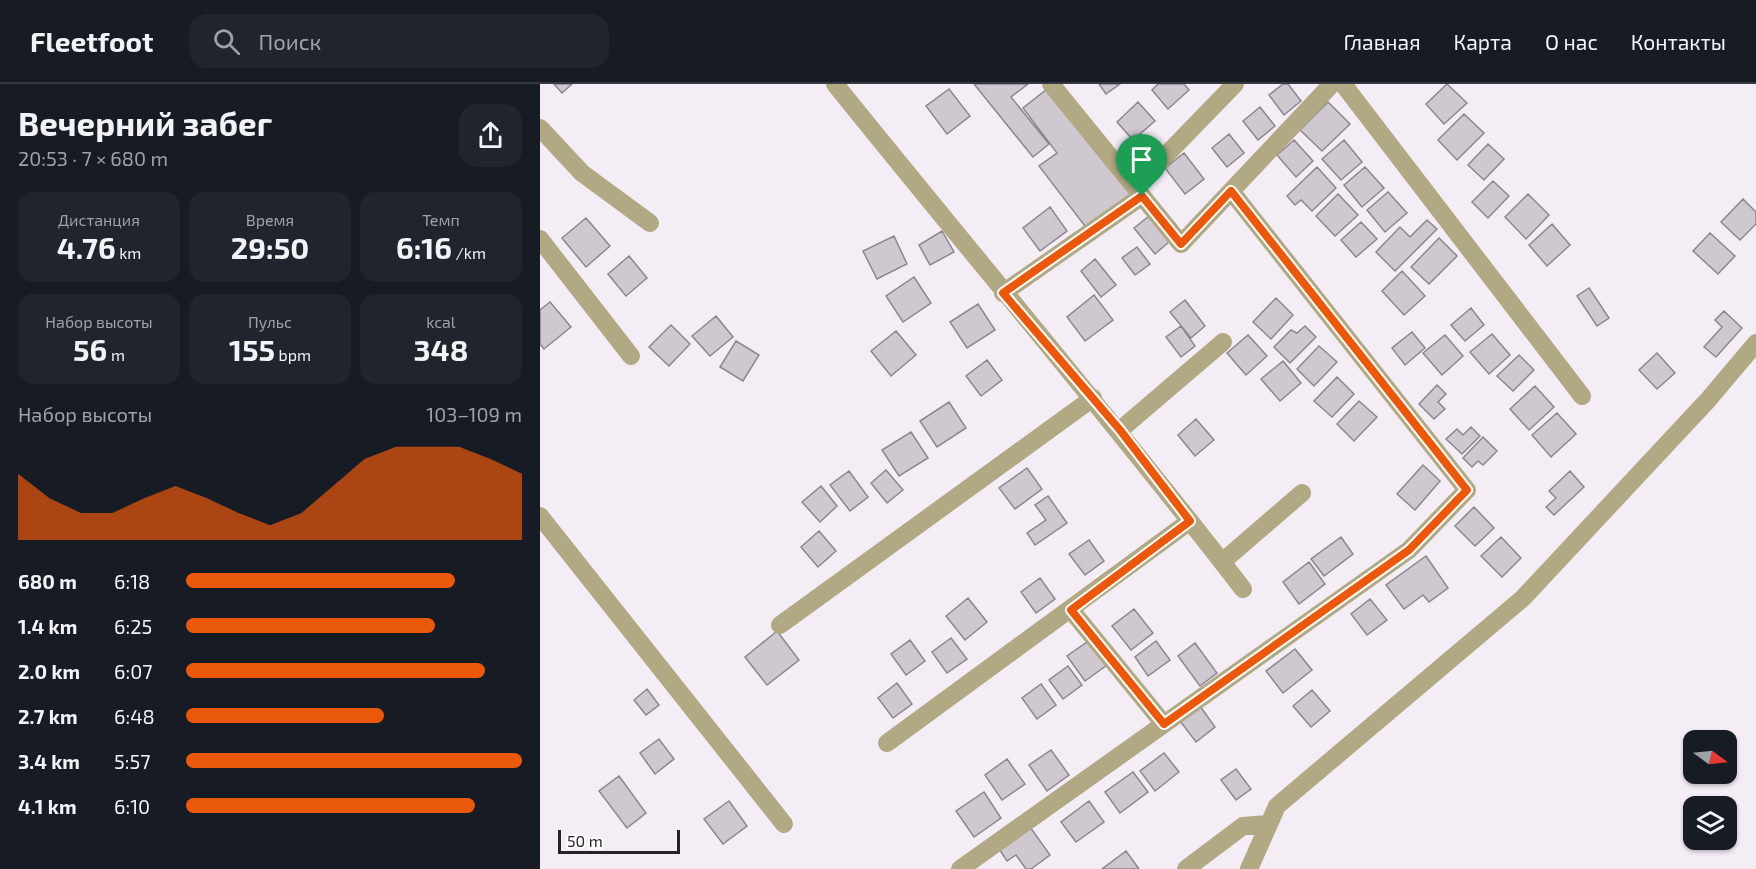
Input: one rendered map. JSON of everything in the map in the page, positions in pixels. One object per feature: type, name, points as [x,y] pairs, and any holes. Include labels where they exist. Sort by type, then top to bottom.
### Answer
[{"type":"street","points":[[835,84],[1003,293],[1120,430],[1243,589]]},
{"type":"street","points":[[1003,293],[1138,192],[1235,84]]},
{"type":"street","points":[[1054,85],[1181,244],[1332,84]]},
{"type":"street","points":[[1342,84],[1582,396]]},
{"type":"street","points":[[540,128],[582,173],[650,223]]},
{"type":"street","points":[[960,869],[1409,550],[1467,490],[1231,191]]},
{"type":"street","points":[[540,239],[631,356]]},
{"type":"street","points":[[1120,430],[1223,342]]},
{"type":"street","points":[[1249,869],[1267,824],[1277,806],[1289,793],[1523,598],[1708,400],[1756,342]]},
{"type":"street","points":[[780,625],[1093,398]]},
{"type":"street","points":[[1222,562],[1302,493]]},
{"type":"street","points":[[540,516],[784,824]]},
{"type":"street","points":[[887,743],[1190,521]]},
{"type":"street","points":[[1071,610],[1164,724]]},
{"type":"street","points":[[1186,869],[1243,826],[1267,824]]},
{"type":"building","points":[[554,84],[572,84],[562,93]]},
{"type":"building","points":[[974,84],[1028,84],[1011,97],[1049,144],[1033,157]]},
{"type":"building","points":[[1099,84],[1120,84],[1106,94]]},
{"type":"building","points":[[1158,84],[1184,84],[1189,90],[1168,109],[1152,90]]},
{"type":"building","points":[[1283,84],[1288,84],[1301,101],[1284,115],[1269,95]]},
{"type":"building","points":[[1447,84],[1467,103],[1444,124],[1426,104]]},
{"type":"building","points":[[1051,86],[1135,194],[1088,230],[1039,166],[1057,153],[1023,108]]},
{"type":"building","points":[[949,89],[970,116],[947,134],[926,106]]},
{"type":"building","points":[[1138,102],[1155,121],[1133,140],[1117,122]]},
{"type":"building","points":[[1328,102],[1350,124],[1322,151],[1300,130]]},
{"type":"building","points":[[1260,107],[1275,126],[1258,140],[1243,121]]},
{"type":"building","points":[[1464,114],[1484,133],[1457,160],[1438,140]]},
{"type":"building","points":[[1229,134],[1244,153],[1227,167],[1212,148]]},
{"type":"building","points":[[1294,140],[1313,161],[1296,177],[1277,155]]},
{"type":"building","points":[[1344,140],[1362,162],[1341,180],[1322,159]]},
{"type":"building","points":[[1488,144],[1504,159],[1484,180],[1468,165]]},
{"type":"building","points":[[1184,153],[1204,179],[1185,194],[1165,168]]},
{"type":"building","points":[[1317,167],[1336,188],[1312,211],[1301,200],[1295,205],[1287,196]]},
{"type":"building","points":[[1365,167],[1384,188],[1362,207],[1344,185]]},
{"type":"building","points":[[1493,181],[1509,196],[1488,218],[1472,202]]},
{"type":"building","points":[[1388,192],[1407,213],[1385,232],[1367,210]]},
{"type":"building","points":[[1338,194],[1358,215],[1335,236],[1316,216]]},
{"type":"building","points":[[1528,194],[1549,215],[1526,239],[1505,217]]},
{"type":"building","points":[[1743,199],[1756,212],[1756,224],[1740,240],[1721,222]]},
{"type":"building","points":[[1050,207],[1067,231],[1040,251],[1023,228]]},
{"type":"building","points":[[1149,216],[1169,242],[1155,254],[1134,228]]},
{"type":"building","points":[[586,218],[610,246],[586,267],[562,238]]},
{"type":"building","points":[[1427,220],[1437,229],[1395,271],[1376,252],[1400,227],[1410,237]]},
{"type":"building","points":[[1361,222],[1377,239],[1356,257],[1341,240]]},
{"type":"building","points":[[1552,224],[1570,245],[1547,266],[1529,245]]},
{"type":"building","points":[[942,231],[954,252],[930,265],[919,245]]},
{"type":"building","points":[[1710,233],[1735,256],[1718,274],[1693,251]]},
{"type":"building","points":[[894,236],[907,264],[877,279],[863,251]]},
{"type":"building","points":[[1439,238],[1457,256],[1429,284],[1411,267]]},
{"type":"building","points":[[1137,247],[1150,264],[1135,275],[1122,258]]},
{"type":"building","points":[[629,256],[647,278],[626,296],[608,274]]},
{"type":"building","points":[[1095,259],[1116,285],[1101,297],[1081,271]]},
{"type":"building","points":[[1402,271],[1425,296],[1404,315],[1382,291]]},
{"type":"building","points":[[914,277],[931,303],[903,322],[886,296]]},
{"type":"building","points":[[1589,288],[1609,318],[1597,326],[1577,296]]},
{"type":"building","points":[[1094,295],[1113,320],[1085,341],[1067,317]]},
{"type":"building","points":[[1276,298],[1293,315],[1271,339],[1253,322]]},
{"type":"building","points":[[1185,300],[1205,326],[1191,338],[1170,312]]},
{"type":"building","points":[[550,302],[571,327],[544,349],[540,344],[540,310]]},
{"type":"building","points":[[978,304],[995,330],[967,348],[950,322]]},
{"type":"building","points":[[1471,308],[1484,325],[1465,341],[1451,325]]},
{"type":"building","points":[[1724,311],[1742,328],[1716,357],[1704,347],[1722,327],[1715,320]]},
{"type":"building","points":[[716,316],[733,337],[710,356],[692,336]]},
{"type":"building","points":[[671,325],[690,344],[669,366],[649,347]]},
{"type":"building","points":[[1181,326],[1195,346],[1181,357],[1166,337]]},
{"type":"building","points":[[1305,326],[1316,337],[1290,363],[1274,347],[1291,330],[1297,333]]},
{"type":"building","points":[[896,331],[916,355],[891,376],[871,351]]},
{"type":"building","points":[[1412,332],[1425,348],[1405,365],[1392,348]]},
{"type":"building","points":[[1492,334],[1510,355],[1489,374],[1470,352]]},
{"type":"building","points":[[1248,335],[1267,356],[1246,375],[1227,353]]},
{"type":"building","points":[[1445,335],[1463,356],[1442,375],[1423,353]]},
{"type":"building","points":[[736,341],[759,355],[743,381],[720,367]]},
{"type":"building","points":[[1319,346],[1337,362],[1314,386],[1297,369]]},
{"type":"building","points":[[1657,353],[1675,373],[1657,389],[1639,370]]},
{"type":"building","points":[[1519,355],[1534,370],[1513,391],[1497,376]]},
{"type":"building","points":[[987,360],[1002,380],[981,396],[966,376]]},
{"type":"building","points":[[1283,361],[1301,383],[1280,401],[1261,379]]},
{"type":"building","points":[[1337,377],[1354,394],[1332,417],[1314,401]]},
{"type":"building","points":[[1437,385],[1446,394],[1438,402],[1445,409],[1434,419],[1419,404]]},
{"type":"building","points":[[1535,386],[1554,407],[1529,430],[1510,409]]},
{"type":"building","points":[[1359,401],[1377,417],[1354,441],[1337,424]]},
{"type":"building","points":[[949,402],[966,428],[937,447],[920,421]]},
{"type":"building","points":[[1557,413],[1576,434],[1551,457],[1532,435]]},
{"type":"building","points":[[1196,419],[1214,440],[1195,456],[1178,435]]},
{"type":"building","points":[[1471,427],[1480,436],[1462,454],[1446,439],[1457,429],[1463,435]]},
{"type":"building","points":[[911,432],[928,458],[899,476],[882,450]]},
{"type":"building","points":[[1483,437],[1497,451],[1483,465],[1478,461],[1472,467],[1463,458]]},
{"type":"building","points":[[1423,465],[1440,481],[1415,510],[1397,494]]},
{"type":"building","points":[[1027,468],[1042,489],[1015,509],[999,488]]},
{"type":"building","points":[[886,470],[903,490],[887,503],[871,483]]},
{"type":"building","points":[[849,471],[868,497],[850,511],[830,485]]},
{"type":"building","points":[[1570,471],[1584,487],[1554,515],[1546,507],[1556,498],[1549,491]]},
{"type":"building","points":[[821,486],[837,506],[820,522],[802,502]]},
{"type":"building","points":[[1048,496],[1067,523],[1035,545],[1027,533],[1046,520],[1035,505]]},
{"type":"building","points":[[1474,507],[1494,528],[1475,546],[1455,526]]},
{"type":"building","points":[[819,531],[836,551],[818,567],[801,547]]},
{"type":"building","points":[[1341,537],[1353,554],[1324,576],[1311,559]]},
{"type":"building","points":[[1501,537],[1521,558],[1502,577],[1481,556]]},
{"type":"building","points":[[1089,540],[1104,561],[1085,575],[1069,554]]},
{"type":"building","points":[[1426,556],[1448,588],[1429,602],[1423,595],[1404,609],[1386,585]]},
{"type":"building","points":[[1309,562],[1325,584],[1299,604],[1283,582]]},
{"type":"building","points":[[1040,578],[1055,599],[1036,613],[1021,592]]},
{"type":"building","points":[[968,598],[987,622],[965,640],[946,616]]},
{"type":"building","points":[[1370,599],[1387,620],[1367,635],[1351,614]]},
{"type":"building","points":[[1134,609],[1153,633],[1131,650],[1112,626]]},
{"type":"building","points":[[777,631],[799,660],[767,685],[745,657]]},
{"type":"building","points":[[951,638],[967,659],[947,673],[932,652]]},
{"type":"building","points":[[910,640],[925,661],[906,675],[891,654]]},
{"type":"building","points":[[1090,640],[1107,665],[1085,681],[1067,656]]},
{"type":"building","points":[[1156,641],[1170,660],[1148,676],[1135,657]]},
{"type":"building","points":[[1195,643],[1217,673],[1200,686],[1178,656]]},
{"type":"building","points":[[1295,649],[1312,670],[1283,693],[1266,671]]},
{"type":"building","points":[[1068,666],[1082,685],[1063,699],[1049,680]]},
{"type":"building","points":[[897,683],[912,704],[893,718],[878,698]]},
{"type":"building","points":[[1041,684],[1056,705],[1037,719],[1022,698]]},
{"type":"building","points":[[647,689],[659,705],[646,715],[634,700]]},
{"type":"building","points":[[1312,690],[1330,711],[1311,727],[1293,706]]},
{"type":"building","points":[[1200,706],[1215,727],[1196,742],[1180,721]]},
{"type":"building","points":[[659,739],[674,759],[655,774],[640,753]]},
{"type":"building","points":[[1051,750],[1069,775],[1047,791],[1029,765]]},
{"type":"building","points":[[1164,753],[1179,772],[1155,791],[1140,771]]},
{"type":"building","points":[[1007,759],[1025,784],[1002,800],[985,775]]},
{"type":"building","points":[[1236,769],[1251,789],[1236,800],[1221,780]]},
{"type":"building","points":[[1133,772],[1148,792],[1120,813],[1105,792]]},
{"type":"building","points":[[619,776],[646,813],[627,828],[599,791]]},
{"type":"building","points":[[984,792],[1001,818],[974,837],[956,811]]},
{"type":"building","points":[[729,801],[747,826],[723,844],[704,819]]},
{"type":"building","points":[[1089,801],[1104,822],[1076,842],[1061,822]]},
{"type":"building","points":[[1030,827],[1050,855],[1031,869],[1026,869],[1016,855],[1007,861],[999,849]]},
{"type":"building","points":[[1126,851],[1139,869],[1102,869]]},
{"type":"route","points":[[1231,191],[1467,490],[1409,550],[1164,724],[1071,610],[1190,521],[1120,430],[1003,293],[1142,196],[1181,244],[1231,191]]}]
